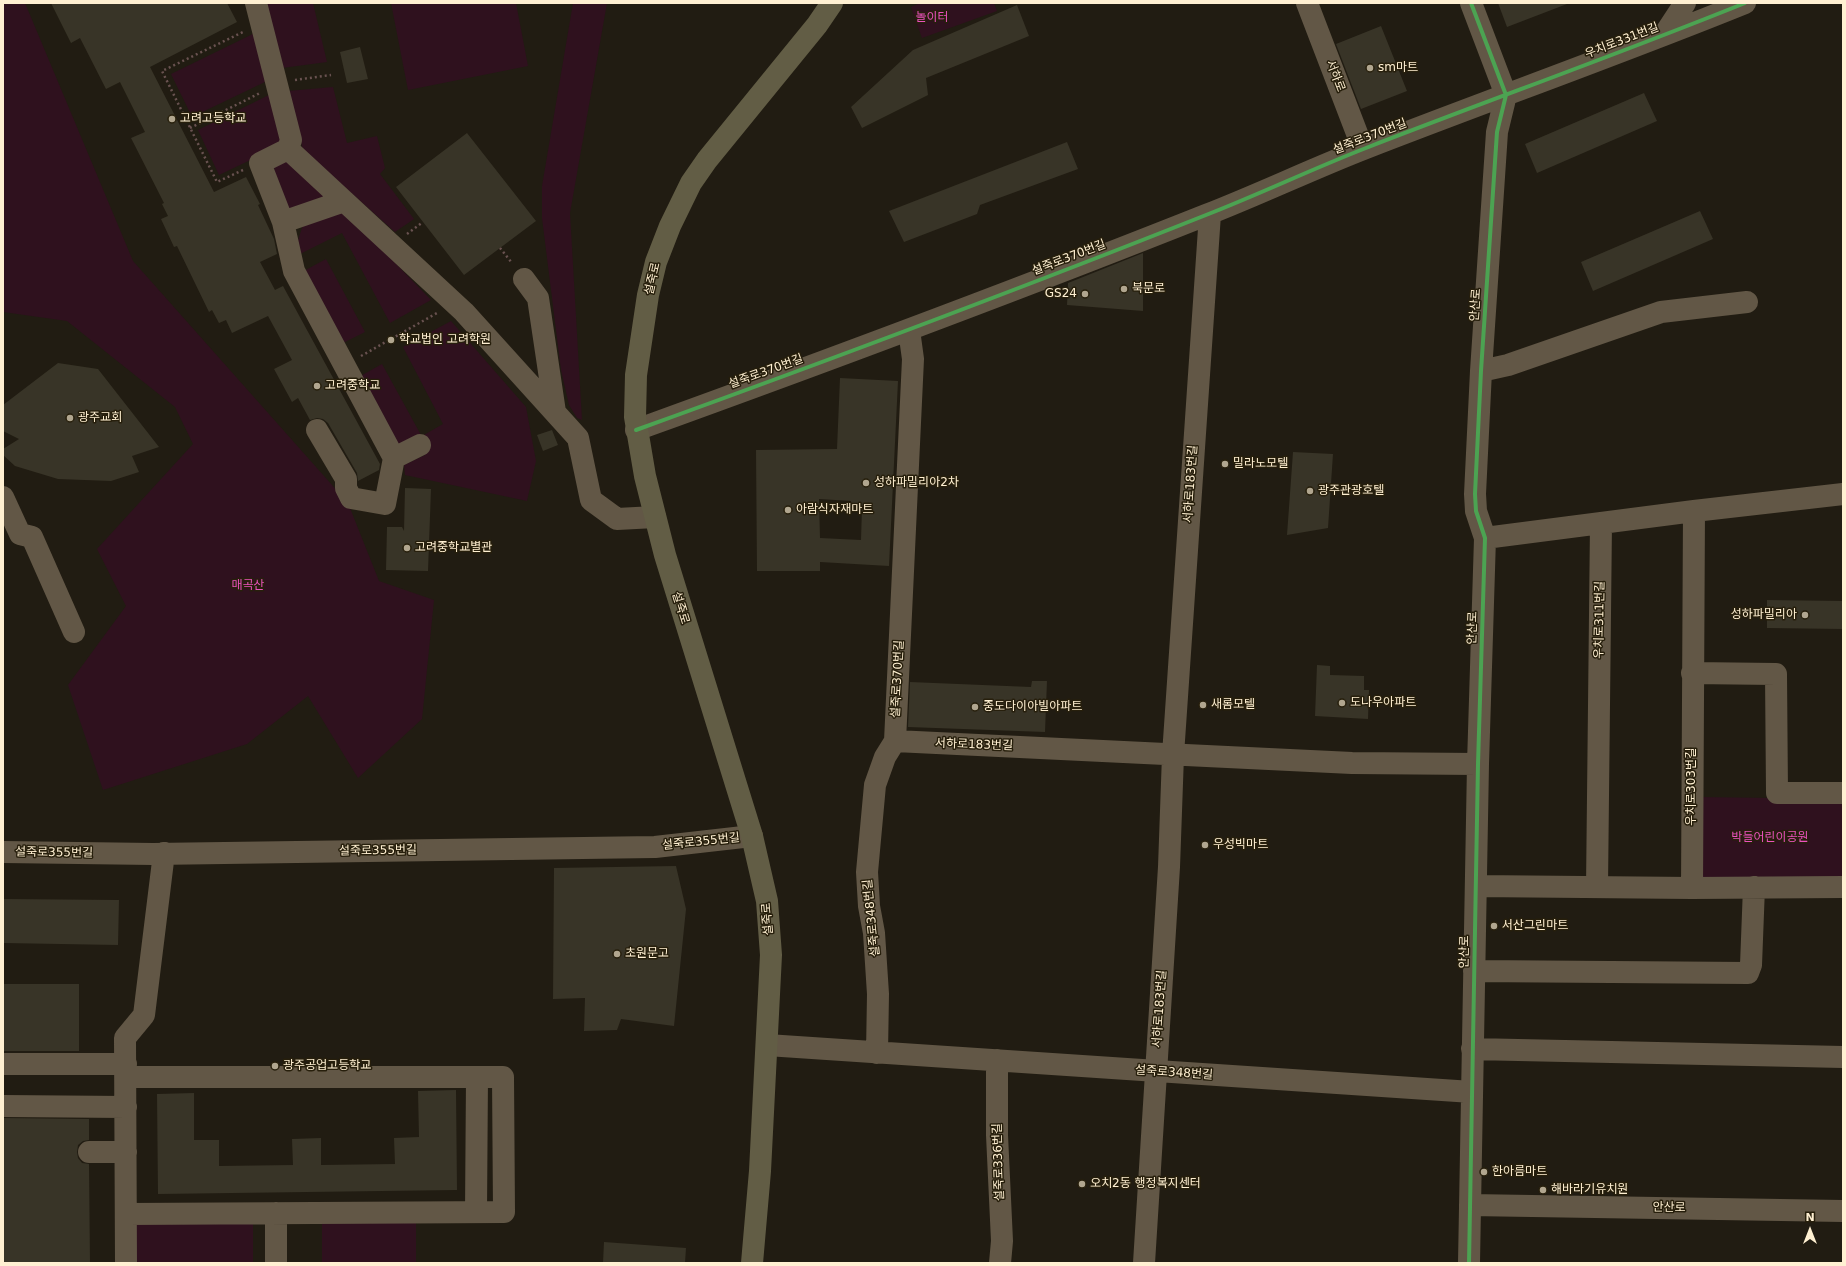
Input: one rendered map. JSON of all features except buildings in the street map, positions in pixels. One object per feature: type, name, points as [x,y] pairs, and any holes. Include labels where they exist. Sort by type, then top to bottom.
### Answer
[{"type":"main road","name":"설죽로","points":[[752,1263],[760,1171],[771,955],[767,901],[752,836],[679,604],[655,517],[636,430],[636,375],[644,321],[656,262],[670,226],[691,183],[707,160],[817,25],[832,3]]},
{"type":"street","name":"서하로","points":[[1306,3],[1363,149]]},
{"type":"street","points":[[1471,3],[1506,95]]},
{"type":"street","points":[[1664,35],[1685,3]]},
{"type":"street","name":"우치로331번길","points":[[1506,95],[1745,3]]},
{"type":"street","points":[[259,13],[291,140],[288,149],[260,163],[283,222],[294,271],[394,458],[385,504],[351,498],[346,488],[346,479],[318,430]]},
{"type":"street","name":"설죽로370번길","points":[[636,430],[909,330],[1210,214],[1363,149],[1506,95]]},
{"type":"street","name":"안산로","points":[[1469,1263],[1478,764],[1485,538],[1476,511],[1476,494],[1481,371],[1498,132],[1506,95]]},
{"type":"street","points":[[288,149],[455,303],[578,438],[591,500],[617,519],[655,517]]},
{"type":"street","points":[[283,222],[344,201]]},
{"type":"street","name":"서하로183번길","points":[[1144,1263],[1169,867],[1173,755],[1210,214]]},
{"type":"street","points":[[524,279],[538,298],[555,412]]},
{"type":"street","points":[[1481,371],[1508,365],[1661,312],[1747,302]]},
{"type":"street","name":"설죽로370번길","points":[[895,741],[913,359],[909,330]]},
{"type":"street","points":[[394,458],[420,445]]},
{"type":"street","points":[[1485,538],[1694,511],[1843,494]]},
{"type":"street","points":[[3,497],[20,534],[32,537],[74,632]]},
{"type":"street","points":[[1694,511],[1692,680],[1776,674],[1777,793],[1843,793]]},
{"type":"street","name":"우치로311번길","points":[[1597,887],[1601,523]]},
{"type":"street","name":"우치로303번길","points":[[1692,680],[1692,888]]},
{"type":"street","name":"서하로183번길","points":[[895,741],[1106,750],[1173,755]]},
{"type":"street","name":"설죽로348번길","points":[[877,1053],[878,994],[874,933],[869,906],[867,872],[875,785],[885,757],[895,741]]},
{"type":"street","points":[[1173,755],[1352,763],[1478,764]]},
{"type":"street","name":"설죽로355번길","points":[[3,852],[164,854],[655,847],[752,836]]},
{"type":"street","points":[[126,1263],[125,1038],[144,1015],[164,854]]},
{"type":"street","points":[[1476,886],[1692,888],[1843,887]]},
{"type":"street","name":"안산로","points":[[1474,971],[1748,973],[1751,964],[1754,887]]},
{"type":"street","name":"설죽로348번길","points":[[766,1045],[1472,1092]]},
{"type":"street","points":[[1472,1049],[1843,1057]]},
{"type":"street","name":"설죽로336번길","points":[[997,1060],[997,1135],[1002,1220],[1000,1263]]},
{"type":"street","points":[[3,1064],[126,1070],[503,1076],[504,1212],[126,1214]]},
{"type":"street","points":[[3,1106],[126,1107]]},
{"type":"street","points":[[89,1152],[126,1152]]},
{"type":"street","name":"안산로","points":[[1470,1205],[1843,1211]]},
{"type":"street","points":[[276,1213],[276,1263]]},
{"type":"path","points":[[259,13],[162,72],[217,182],[260,163]]},
{"type":"path","points":[[190,128],[277,84],[331,75]]},
{"type":"path","points":[[344,365],[455,303]]},
{"type":"green space","name":"매곡산","points":[[3,3],[25,3],[133,261],[348,503],[379,581],[434,600],[422,719],[358,778],[308,696],[247,744],[103,790],[68,685],[126,606],[97,549],[193,444],[175,407],[67,321],[3,312]]},
{"type":"green space","points":[[265,3],[313,3],[327,62],[282,68]]},
{"type":"green space","points":[[391,3],[516,3],[528,66],[408,90]]},
{"type":"green space","points":[[573,3],[607,3],[570,213],[582,420],[577,418],[569,405],[561,370],[542,218],[542,186]]},
{"type":"green space","name":"놀이터","points":[[920,3],[994,3],[997,11],[922,38],[911,7]]},
{"type":"green space","points":[[259,31],[267,81],[192,117],[171,74]]},
{"type":"green space","points":[[333,87],[347,143],[377,136],[385,168],[380,174],[414,219],[395,232],[303,150],[288,91]]},
{"type":"green space","points":[[273,93],[286,143],[219,175],[198,130]]},
{"type":"green space","points":[[290,159],[322,191],[324,198],[293,214],[288,209],[279,192],[274,165]]},
{"type":"green space","points":[[344,210],[431,300],[390,323],[342,233],[300,254],[296,246],[303,225]]},
{"type":"green space","points":[[326,259],[365,332],[339,345],[300,273]]},
{"type":"green space","points":[[451,321],[526,407],[536,461],[527,501],[405,475],[404,465],[425,455],[422,436],[443,424],[403,347]]},
{"type":"green space","points":[[382,364],[421,435],[395,449],[357,378]]},
{"type":"green space","name":"박들어린이공원","points":[[1698,797],[1843,799],[1843,878],[1697,877]]},
{"type":"green space","points":[[416,1220],[416,1263],[322,1263],[322,1221]]},
{"type":"green space","points":[[253,1221],[253,1263],[132,1263],[131,1222]]},
{"type":"cycle path","points":[[1469,1263],[1478,764],[1485,538],[1476,511],[1475,494],[1481,371],[1497,132],[1506,95],[1471,3]]},
{"type":"cycle path","points":[[636,430],[1064,271],[1226,207],[1366,148],[1745,3]]},
{"type":"place","name":"sm마트","points":[[1370,68]]},
{"type":"place","name":"고려고등학교","points":[[172,119]]},
{"type":"place","name":"북문로","points":[[1124,289]]},
{"type":"place","name":"GS24","points":[[1085,294]]},
{"type":"place","name":"학교법인 고려학원","points":[[391,340]]},
{"type":"place","name":"고려중학교","points":[[317,386]]},
{"type":"place","name":"광주교회","points":[[70,418]]},
{"type":"place","name":"밀라노모텔","points":[[1225,464]]},
{"type":"place","name":"성하파밀리아2차","points":[[866,483]]},
{"type":"place","name":"광주관광호텔","points":[[1310,491]]},
{"type":"place","name":"아람식자재마트","points":[[788,510]]},
{"type":"place","name":"고려중학교별관","points":[[407,548]]},
{"type":"place","name":"성하파밀리아","points":[[1805,615]]},
{"type":"place","name":"도나우아파트","points":[[1342,703]]},
{"type":"place","name":"새롬모텔","points":[[1203,705]]},
{"type":"place","name":"중도다이아빌아파트","points":[[975,707]]},
{"type":"place","name":"우성빅마트","points":[[1205,845]]},
{"type":"place","name":"서산그린마트","points":[[1494,926]]},
{"type":"place","name":"초원문고","points":[[617,954]]},
{"type":"place","name":"광주공업고등학교","points":[[275,1066]]},
{"type":"place","name":"한아름마트","points":[[1484,1172]]},
{"type":"place","name":"오치2동 행정복지센터","points":[[1082,1184]]},
{"type":"place","name":"해바라기유치원","points":[[1543,1190]]}]
